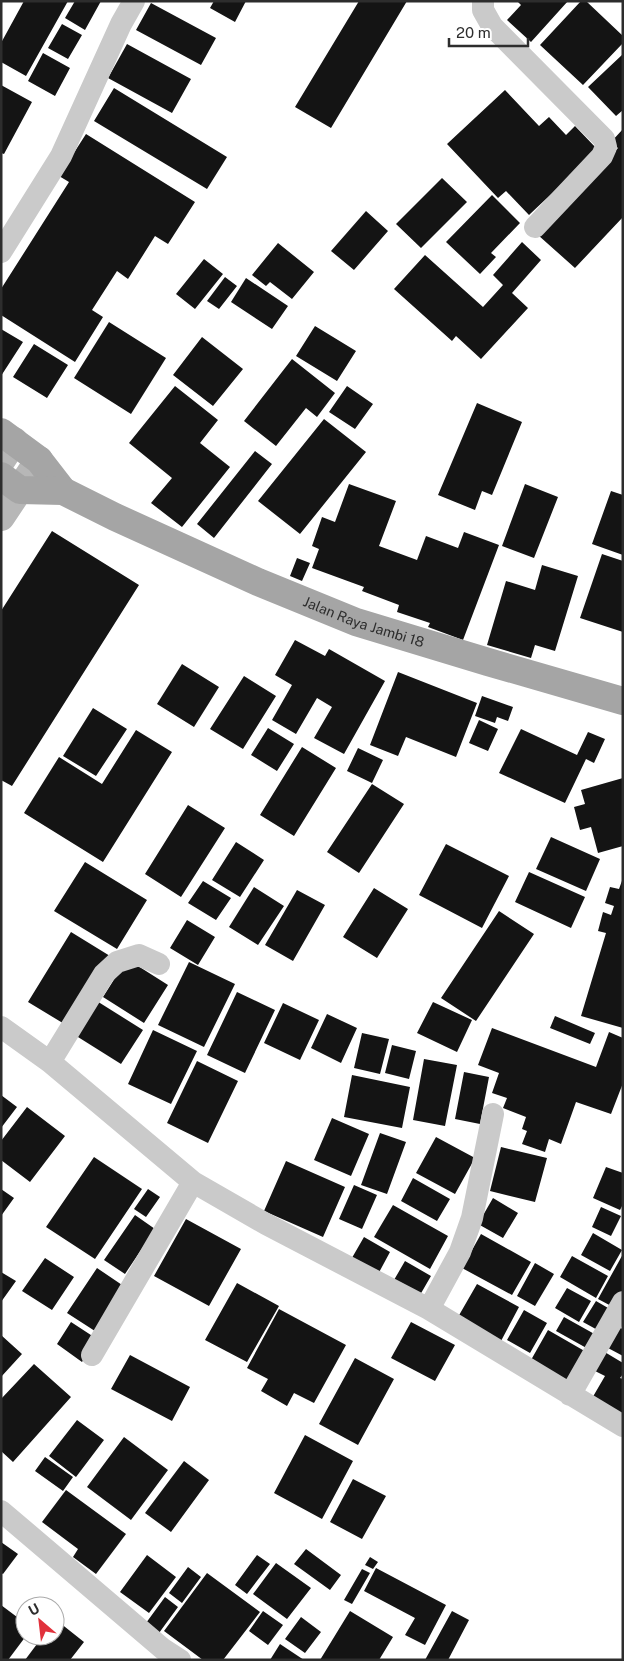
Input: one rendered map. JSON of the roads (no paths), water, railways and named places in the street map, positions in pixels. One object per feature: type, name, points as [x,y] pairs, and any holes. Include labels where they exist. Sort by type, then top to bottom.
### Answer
[{"type":"main road","points":[[5,445],[39,460],[63,491]]},
{"type":"main road","points":[[1,517],[11,483],[39,460]]},
{"type":"main road","points":[[11,483],[63,491]]},
{"type":"main road","name":"Jalan Raya Jambi 18","points":[[63,491],[115,517],[258,582],[356,622],[623,700]]},
{"type":"street","points":[[1,252],[61,156],[121,24],[134,1]]},
{"type":"street","points":[[483,1],[483,10],[492,26],[604,139],[606,148],[602,156],[535,228]]},
{"type":"street","points":[[50,1062],[104,974],[117,962],[139,955],[160,964]]},
{"type":"street","points":[[1,1026],[50,1062],[193,1182],[266,1224],[429,1309],[623,1426]]},
{"type":"street","points":[[429,1309],[460,1252],[472,1218],[493,1114]]},
{"type":"street","points":[[92,1355],[193,1182]]},
{"type":"street","points":[[570,1395],[623,1302]]},
{"type":"street","points":[[1,1511],[163,1649],[180,1660]]}]
